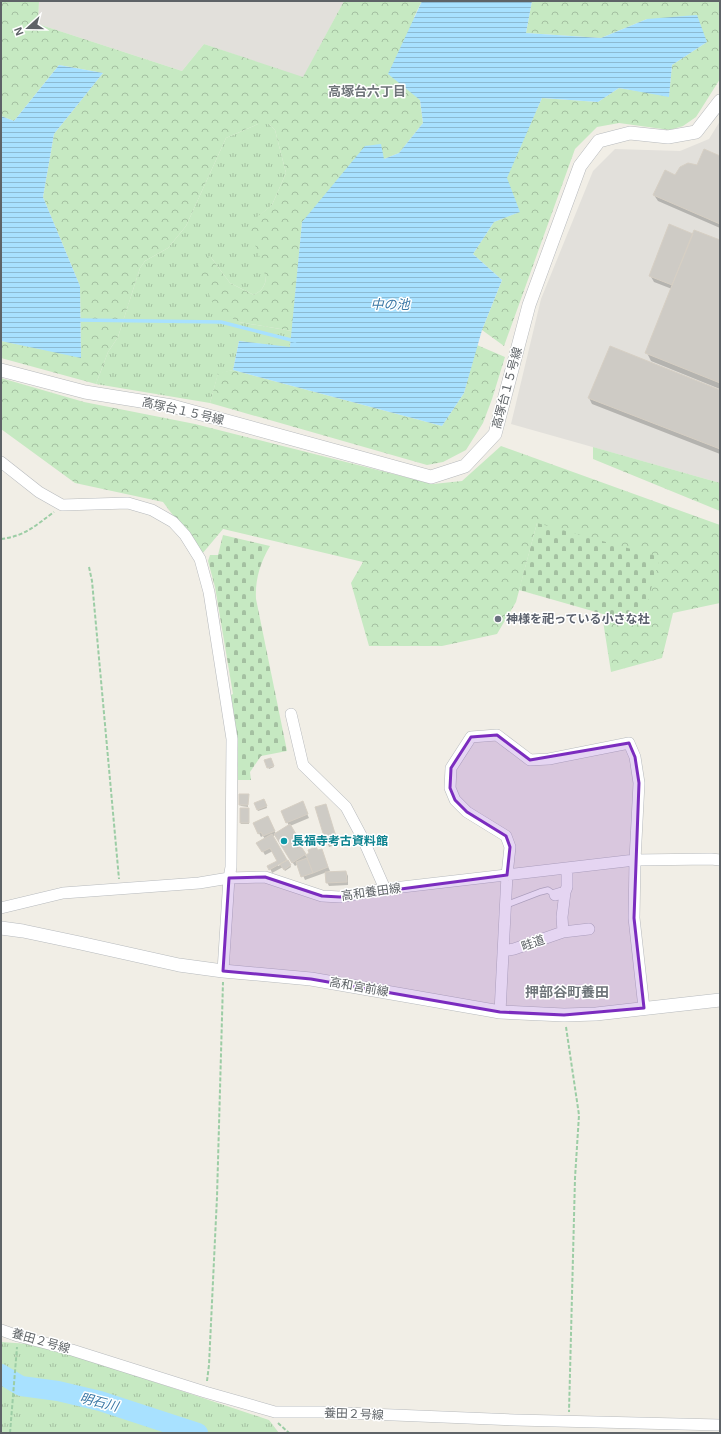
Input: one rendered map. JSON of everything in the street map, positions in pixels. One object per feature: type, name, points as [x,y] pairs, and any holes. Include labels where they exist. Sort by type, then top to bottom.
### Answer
[{"type":"street","name":"高塚台１５号線","points":[[1,370],[85,392],[172,406],[430,477],[465,466],[495,434],[529,305],[580,166],[599,141],[630,133],[668,137],[696,132],[720,101]]},
{"type":"street","points":[[1,462],[39,492],[62,506],[128,503],[152,510],[173,522],[185,536],[200,559],[209,592],[232,739],[231,867],[223,971]]},
{"type":"street","points":[[290,714],[303,765],[346,807],[363,839],[385,889]]},
{"type":"street","points":[[500,1012],[507,875],[510,847],[506,836],[468,812],[455,800],[450,788],[451,768],[471,737],[497,735],[530,760],[549,759],[629,743],[636,757],[639,784],[634,918],[644,1008]]},
{"type":"street","name":"高和養田線","points":[[1,908],[63,893],[199,883],[229,878],[265,877],[322,896],[340,897],[385,889],[635,860],[720,860]]},
{"type":"street","points":[[563,932],[560,894],[567,887],[567,868]]},
{"type":"street","name":"高和宮前線","points":[[1,928],[59,938],[179,965],[223,971],[311,979],[500,1012],[564,1015],[596,1014],[720,1000]]},
{"type":"street","name":"畦道","points":[[503,951],[514,949],[563,932],[589,929]]},
{"type":"street","name":"養田２号線","points":[[1,1330],[275,1412],[321,1412],[720,1425]]},
{"type":"lane","points":[[506,905],[548,890],[560,894]]},
{"type":"path","points":[[1,539],[15,537],[29,531],[62,506]]},
{"type":"path","points":[[89,567],[92,581],[120,888]]},
{"type":"path","points":[[205,1392],[209,1365],[217,1198],[223,971]]},
{"type":"path","points":[[564,1015],[579,1115],[575,1178],[569,1421]]},
{"type":"path","points":[[10,1433],[18,1336]]},
{"type":"highlighted area","points":[[497,735],[530,760],[629,743],[635,757],[639,783],[634,918],[644,1008],[564,1015],[500,1012],[311,979],[223,971],[229,878],[265,877],[322,896],[340,897],[507,875],[510,847],[506,836],[467,812],[455,800],[450,788],[451,768],[471,737]]},
{"type":"shaded area","points":[[39,1],[344,1],[303,78],[204,44],[182,71],[38,24]]},
{"type":"shaded area","points":[[720,121],[720,483],[511,424],[541,299],[593,171],[615,149],[680,151],[709,139]]},
{"type":"green space","points":[[1,1],[39,1],[38,24],[182,71],[204,44],[303,77],[344,1],[422,1],[414,17],[423,123],[399,153],[384,159],[302,222],[292,331],[239,322],[215,308],[197,266],[202,259],[210,256],[230,283],[254,295],[261,290],[265,283],[262,265],[249,230],[252,221],[272,205],[286,173],[275,130],[269,124],[258,124],[226,138],[186,226],[168,248],[145,261],[140,268],[118,337],[108,352],[96,384],[1,358],[1,341],[81,357],[80,286],[43,197],[54,134],[103,73],[59,65],[14,121],[1,116]]},
{"type":"green space","points":[[532,1],[720,1],[720,79],[696,117],[683,126],[670,130],[619,123],[597,127],[575,149],[504,346],[482,330],[502,280],[473,254],[494,222],[519,212],[506,178],[542,98],[598,102],[619,88],[669,96],[672,65],[707,42],[647,19],[601,38],[526,33]]},
{"type":"green space","points":[[258,124],[269,124],[275,130],[286,173],[272,205],[253,221],[265,271],[265,283],[263,287],[254,295],[230,283],[210,256],[239,322],[292,331],[290,348],[239,341],[233,370],[218,374],[210,403],[96,384],[108,352],[118,337],[140,268],[145,261],[168,248],[186,226],[226,138]]},
{"type":"green space","points":[[477,345],[505,357],[483,423],[466,450],[443,462],[427,465],[210,403],[218,373],[233,370],[442,426],[464,393]]},
{"type":"green space","points":[[1,378],[84,402],[195,424],[433,484],[462,481],[501,446],[720,525],[720,603],[673,613],[662,658],[611,672],[603,621],[631,622],[537,523],[516,602],[497,634],[442,646],[369,646],[351,583],[363,562],[223,529],[202,554],[163,502],[75,483],[1,429]]},
{"type":"green space","points":[[593,447],[720,483],[720,511],[593,459]]},
{"type":"green space","points":[[537,523],[660,557],[646,607],[631,622],[519,590]]},
{"type":"green space","points":[[223,535],[270,546],[263,559],[259,572],[256,585],[256,599],[287,751],[261,756],[250,772],[251,780],[238,780],[237,736],[231,695],[233,694],[215,587],[208,561],[210,555],[218,555]]},
{"type":"green space","points":[[1,1342],[44,1345],[269,1420],[279,1433],[1,1433]]},
{"type":"water","name":"中の池","points":[[422,1],[532,1],[526,33],[601,38],[647,19],[697,15],[707,42],[672,65],[669,97],[619,88],[598,102],[542,98],[507,178],[520,212],[494,222],[473,254],[502,280],[482,330],[464,393],[442,426],[233,370],[239,341],[290,347],[302,222],[365,146],[381,144],[384,159],[399,153],[423,123],[420,100],[388,74]]},
{"type":"water","points":[[59,65],[103,73],[54,134],[43,197],[80,286],[81,358],[1,341],[1,116],[14,121]]},
{"type":"building","points":[[704,149],[720,156],[720,224],[653,195],[665,170],[675,175],[680,167],[688,163],[697,165]]},
{"type":"building","points":[[669,224],[693,234],[672,285],[649,276]]},
{"type":"building","points":[[694,230],[720,240],[720,383],[645,353]]},
{"type":"building","points":[[610,346],[720,390],[720,449],[588,398]]},
{"type":"building","points":[[271,758],[274,766],[267,768],[264,760]]},
{"type":"building","points":[[239,794],[249,794],[248,805],[239,805]]},
{"type":"building","points":[[264,799],[267,806],[257,810],[254,803]]},
{"type":"building","points":[[303,801],[308,814],[286,823],[281,811]]},
{"type":"building","points":[[326,804],[337,840],[326,843],[315,807]]},
{"type":"building","points":[[240,808],[249,808],[249,823],[240,823]]},
{"type":"building","points":[[268,816],[275,831],[263,836],[261,832],[258,834],[253,823]]},
{"type":"building","points":[[290,824],[296,834],[294,836],[306,854],[292,863],[274,834]]},
{"type":"building","points":[[272,834],[287,860],[269,870],[267,866],[277,861],[270,848],[262,852],[256,843]]},
{"type":"building","points":[[316,847],[318,850],[322,849],[328,867],[313,873],[306,855],[309,853],[308,850]]},
{"type":"building","points":[[307,858],[313,873],[301,877],[296,862]]},
{"type":"building","points":[[288,860],[291,865],[284,870],[280,864]]},
{"type":"building","points":[[346,871],[347,882],[326,883],[325,872]]},
{"type":"waterway","points":[[77,320],[221,322],[295,341]]},
{"type":"waterway","name":"明石川","points":[[1,1374],[21,1386],[58,1391],[100,1401],[198,1433]]},
{"type":"place","name":"神様を祀っている小さな社","points":[[498,619]]},
{"type":"place","name":"長福寺考古資料館","points":[[284,841]]},
{"type":"district","name":"高塚台六丁目","points":[[367,91]]},
{"type":"district","name":"押部谷町養田","points":[[567,992]]}]
